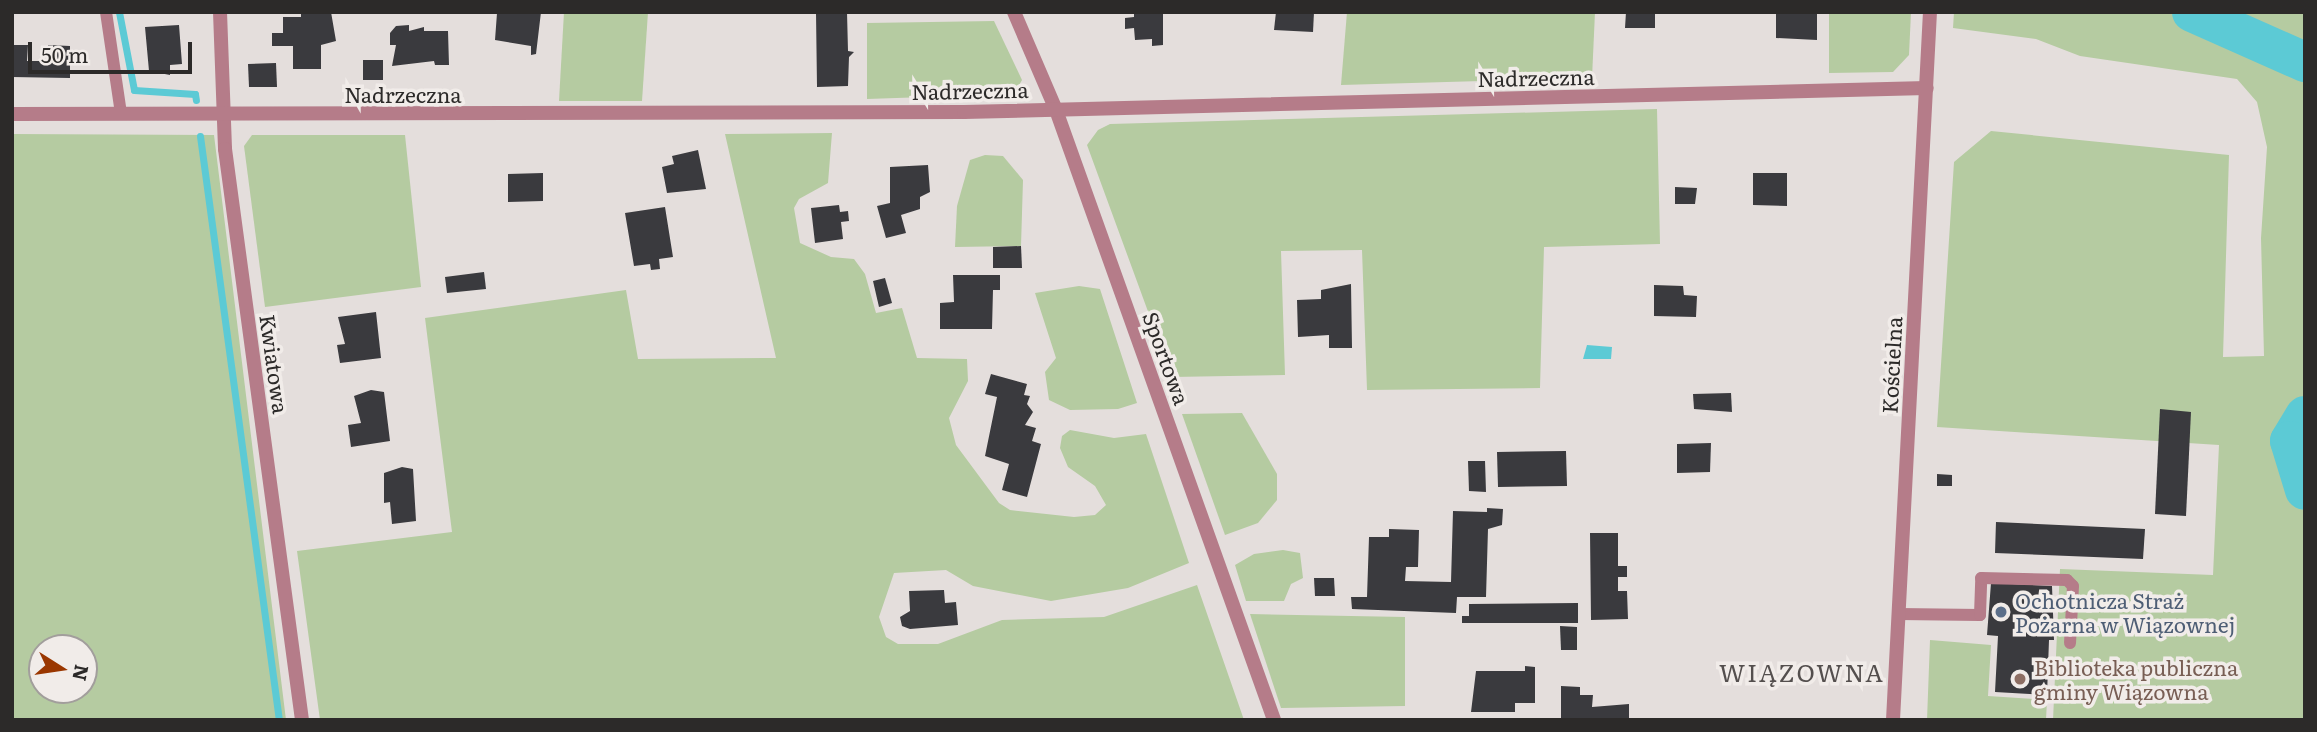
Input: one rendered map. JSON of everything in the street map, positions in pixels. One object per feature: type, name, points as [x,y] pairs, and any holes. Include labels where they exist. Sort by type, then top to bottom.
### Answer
[{"type":"street","name":"Kwiatowa","points":[[220,12],[222,117],[302,720]]},
{"type":"street","name":"Sportowa","points":[[1014,12],[1056,110],[1274,720]]},
{"type":"street","name":"Kościelna","points":[[1893,720],[1930,12]]},
{"type":"street","name":"Nadrzeczna","points":[[12,114],[222,117],[1056,110],[1927,88]]},
{"type":"lane","points":[[106,12],[121,114]]},
{"type":"lane","points":[[1899,614],[1980,615],[1981,578],[2067,580],[2073,586],[2070,643]]},
{"type":"green space","points":[[564,12],[648,12],[642,101],[559,101]]},
{"type":"green space","points":[[1347,12],[1595,12],[1592,78],[1341,85]]},
{"type":"green space","points":[[1829,12],[1911,12],[1909,55],[1893,72],[1829,73]]},
{"type":"green space","points":[[1954,12],[2305,12],[2305,720],[2053,720],[2060,569],[2213,575],[2219,445],[1937,427],[1954,162],[1991,131],[2229,155],[2223,357],[2264,356],[2261,238],[2267,147],[2257,102],[2237,79],[2080,56],[2036,39],[1953,28]]},
{"type":"green space","points":[[994,21],[1022,80],[1014,94],[867,99],[867,23]]},
{"type":"green space","points":[[1657,109],[1660,244],[1544,247],[1540,388],[1367,390],[1362,250],[1281,251],[1285,375],[1172,377],[1087,145],[1098,130],[1110,124]]},
{"type":"green space","points":[[832,133],[828,183],[799,199],[794,208],[800,243],[831,257],[854,259],[865,274],[876,313],[902,308],[917,358],[967,359],[968,381],[949,418],[956,445],[999,503],[1010,510],[1074,517],[1095,515],[1106,505],[1095,486],[1068,467],[1060,448],[1062,436],[1070,430],[1114,438],[1146,434],[1189,563],[1128,588],[1051,601],[973,586],[946,570],[894,573],[879,617],[886,637],[898,644],[938,644],[1002,620],[1104,617],[1197,585],[1244,720],[320,720],[297,551],[452,532],[425,318],[626,290],[638,359],[776,358],[725,134]]},
{"type":"green space","points":[[12,134],[214,135],[286,720],[12,720]]},
{"type":"green space","points":[[252,135],[405,135],[421,287],[265,307],[244,146]]},
{"type":"green space","points":[[985,155],[1003,156],[1023,180],[1021,246],[955,247],[957,206],[970,160]]},
{"type":"green space","points":[[1079,286],[1100,289],[1137,403],[1118,409],[1070,410],[1049,400],[1045,372],[1056,358],[1035,293]]},
{"type":"green space","points":[[1242,413],[1277,474],[1277,500],[1258,523],[1225,535],[1182,414]]},
{"type":"green space","points":[[1283,550],[1300,553],[1303,578],[1291,584],[1284,601],[1246,601],[1235,565],[1254,554]]},
{"type":"green space","points":[[1250,614],[1405,617],[1405,706],[1281,708]]},
{"type":"green space","points":[[1930,640],[1991,645],[1988,696],[2047,700],[2046,720],[1927,720]]},
{"type":"water","points":[[1587,345],[1612,347],[1611,359],[1583,359]]},
{"type":"building","points":[[301,12],[331,12],[336,41],[321,45],[321,69],[293,69],[293,46],[272,46],[272,33],[283,33],[283,17],[301,17]]},
{"type":"building","points":[[541,12],[536,54],[531,55],[531,46],[495,40],[497,13]]},
{"type":"building","points":[[847,12],[848,51],[854,52],[849,57],[848,86],[817,87],[816,13]]},
{"type":"building","points":[[1276,12],[1314,12],[1313,32],[1274,30]]},
{"type":"building","points":[[1626,12],[1655,12],[1655,28],[1625,28]]},
{"type":"building","points":[[1776,12],[1817,12],[1817,40],[1776,38]]},
{"type":"building","points":[[1134,13],[1163,13],[1163,45],[1152,46],[1152,39],[1135,40],[1134,28],[1125,29],[1125,18],[1134,17]]},
{"type":"building","points":[[179,25],[182,64],[170,65],[170,75],[149,71],[145,27]]},
{"type":"building","points":[[409,25],[409,31],[424,27],[424,31],[448,31],[449,65],[435,65],[434,61],[392,66],[396,45],[390,45],[390,33],[396,26]]},
{"type":"building","points":[[12,45],[28,45],[27,61],[48,61],[48,45],[70,46],[70,78],[12,77]]},
{"type":"building","points":[[363,60],[383,60],[383,80],[363,80]]},
{"type":"building","points":[[276,63],[277,87],[249,87],[248,64]]},
{"type":"building","points":[[698,150],[706,189],[667,193],[662,167],[674,164],[672,156]]},
{"type":"building","points":[[928,165],[930,192],[920,197],[920,209],[901,215],[906,233],[886,238],[877,206],[890,203],[890,167]]},
{"type":"building","points":[[543,173],[543,201],[508,202],[508,174]]},
{"type":"building","points":[[1753,173],[1787,173],[1787,206],[1753,205]]},
{"type":"building","points":[[1675,187],[1697,188],[1695,204],[1675,204]]},
{"type":"building","points":[[839,205],[840,212],[848,211],[849,221],[841,222],[843,239],[815,243],[811,208]]},
{"type":"building","points":[[665,207],[673,257],[659,259],[660,269],[651,270],[650,264],[634,266],[625,213]]},
{"type":"building","points":[[1021,246],[1022,268],[993,268],[993,247]]},
{"type":"building","points":[[484,272],[486,289],[447,293],[445,277]]},
{"type":"building","points":[[953,275],[1000,275],[1000,290],[993,290],[992,329],[940,329],[940,303],[954,302]]},
{"type":"building","points":[[885,278],[892,303],[879,307],[873,281]]},
{"type":"building","points":[[1351,284],[1352,348],[1329,348],[1329,335],[1298,337],[1297,300],[1321,299],[1321,290]]},
{"type":"building","points":[[1654,285],[1683,286],[1684,295],[1697,296],[1696,317],[1654,316]]},
{"type":"building","points":[[376,312],[381,358],[340,363],[337,345],[345,344],[338,317]]},
{"type":"building","points":[[991,374],[1027,384],[1024,395],[1030,396],[1027,404],[1033,412],[1025,425],[1036,428],[1032,441],[1041,444],[1027,497],[1002,490],[1009,464],[985,456],[997,397],[985,394]]},
{"type":"building","points":[[371,390],[384,392],[390,441],[351,447],[348,425],[361,423],[354,396]]},
{"type":"building","points":[[1731,393],[1732,412],[1694,409],[1693,394]]},
{"type":"building","points":[[2160,409],[2191,412],[2186,516],[2155,514]]},
{"type":"building","points":[[1711,443],[1710,472],[1677,473],[1677,444]]},
{"type":"building","points":[[1566,451],[1567,486],[1498,487],[1497,452]]},
{"type":"building","points":[[1468,461],[1485,461],[1486,492],[1469,491]]},
{"type":"building","points":[[402,467],[413,469],[416,521],[392,524],[390,502],[384,503],[384,473]]},
{"type":"building","points":[[1937,474],[1952,475],[1952,486],[1937,486]]},
{"type":"building","points":[[1487,508],[1503,509],[1502,525],[1488,529],[1486,597],[1457,597],[1456,613],[1352,609],[1351,597],[1367,597],[1369,537],[1389,537],[1389,529],[1419,530],[1418,567],[1406,567],[1405,581],[1451,582],[1453,511],[1487,512]]},
{"type":"building","points":[[1996,522],[2145,529],[2143,559],[1995,553]]},
{"type":"building","points":[[1590,533],[1618,533],[1618,566],[1627,566],[1627,577],[1618,577],[1618,591],[1627,591],[1628,619],[1591,620]]},
{"type":"building","points":[[1314,578],[1334,578],[1335,596],[1315,596]]},
{"type":"building","points":[[1991,583],[2052,586],[2054,640],[2049,640],[2047,695],[1995,692],[1998,636],[1987,635]]},
{"type":"building","points":[[944,590],[945,603],[956,602],[958,625],[910,629],[902,626],[900,617],[910,611],[909,591]]},
{"type":"building","points":[[1578,603],[1578,623],[1462,623],[1462,616],[1469,616],[1469,604]]},
{"type":"building","points":[[1560,626],[1577,627],[1577,650],[1561,650]]},
{"type":"building","points":[[1525,666],[1535,667],[1535,703],[1515,703],[1515,712],[1471,712],[1476,671],[1525,671]]},
{"type":"building","points":[[1561,686],[1580,687],[1580,695],[1593,695],[1592,707],[1629,704],[1629,720],[1561,720]]},
{"type":"waterway","points":[[119,12],[134,90],[195,94],[196,100]]},
{"type":"waterway","points":[[2192,12],[2305,62]]},
{"type":"waterway","points":[[200,136],[279,720]]},
{"type":"waterway","points":[[2305,416],[2290,441],[2305,490]]},
{"type":"place","name":"Ochotnicza Straż Pożarna w Wiązownej","points":[[2001,612]]},
{"type":"place","name":"Biblioteka publiczna gminy Wiązowna","points":[[2020,679]]},
{"type":"district","name":"WIĄZOWNA","points":[[1802,672]]}]
